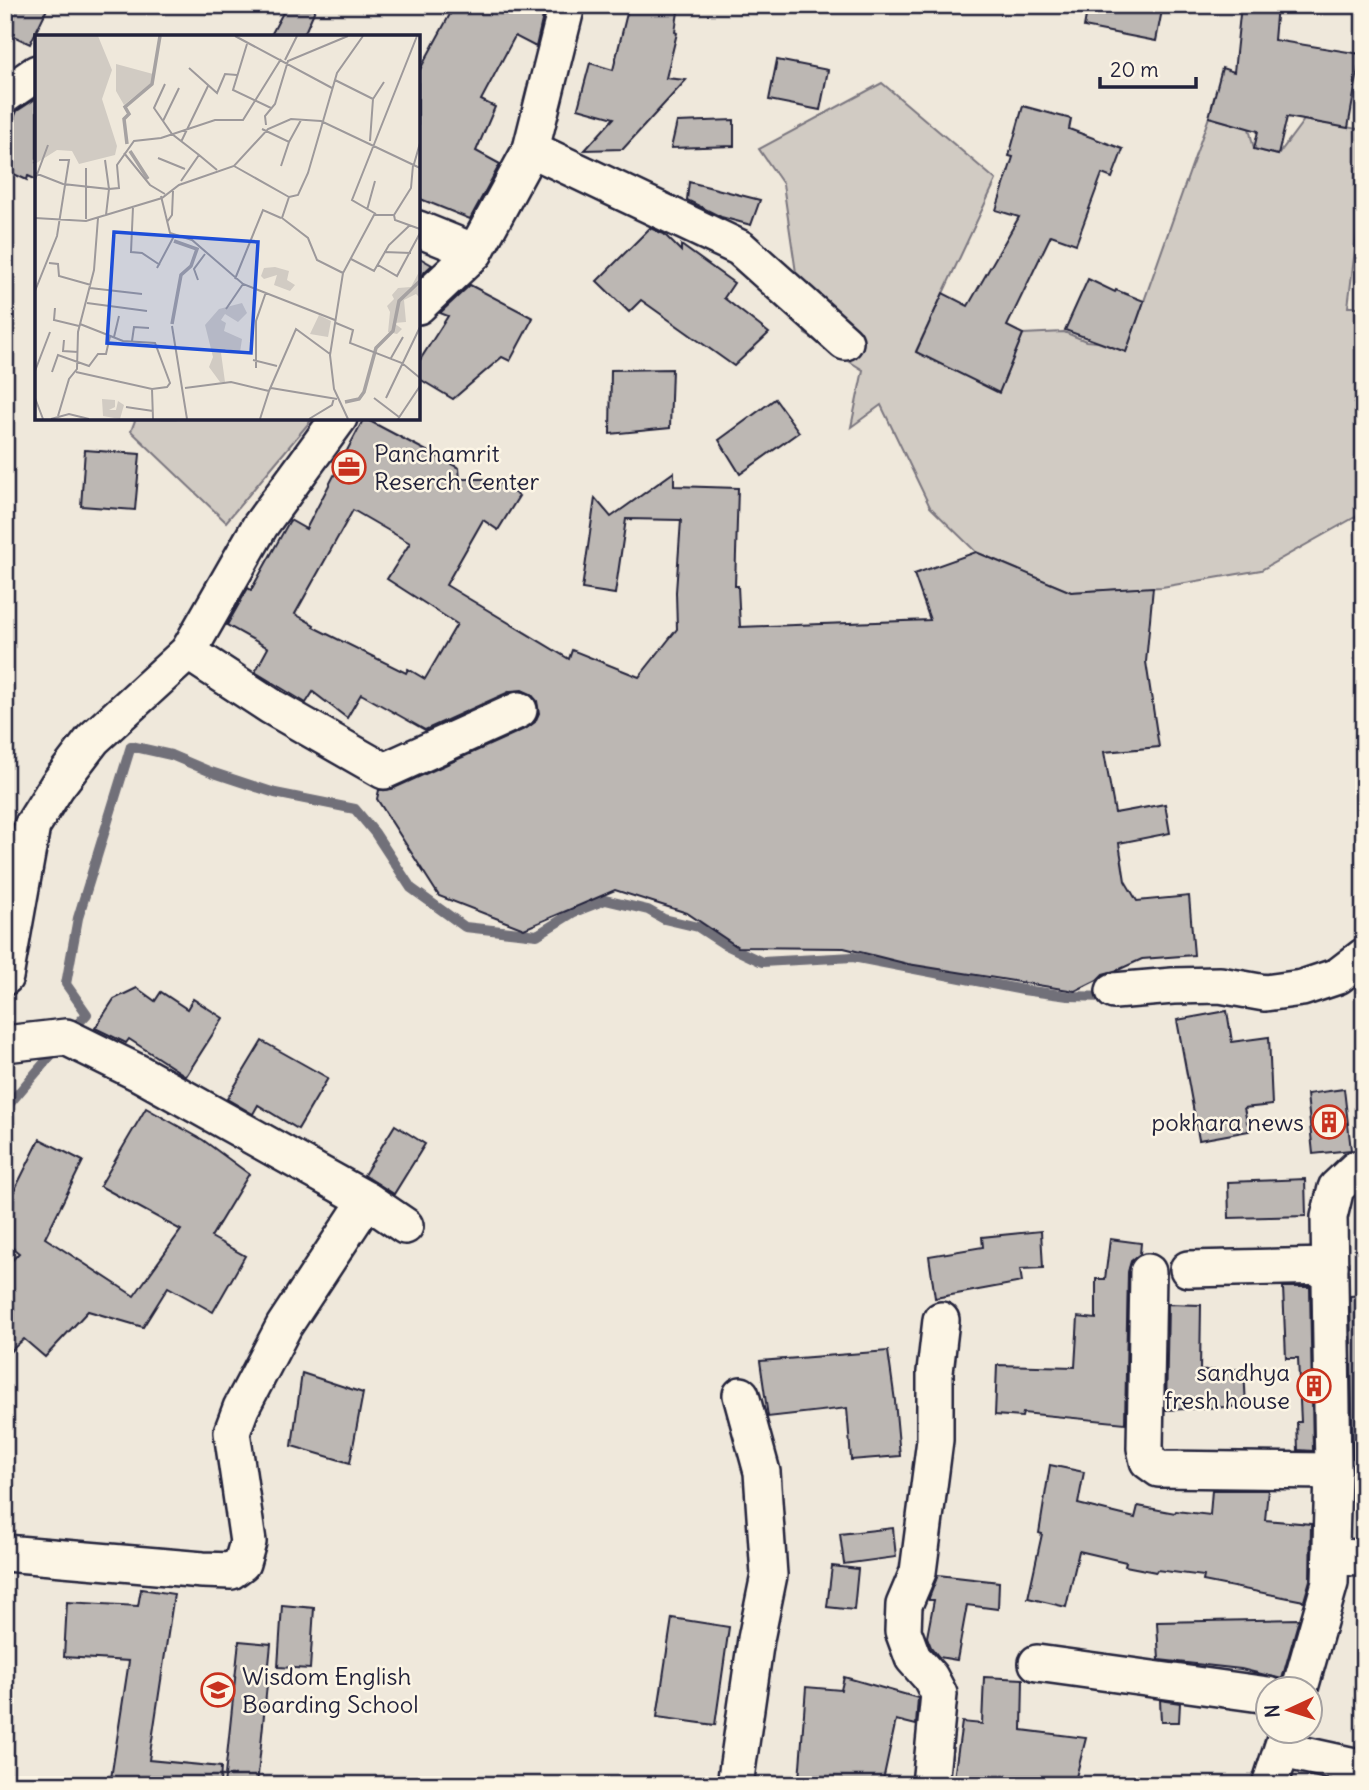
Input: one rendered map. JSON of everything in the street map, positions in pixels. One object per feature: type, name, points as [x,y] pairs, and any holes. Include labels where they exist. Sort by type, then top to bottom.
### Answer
[{"type":"street","points":[[420,304],[475,252],[531,149],[567,5]]},
{"type":"street","points":[[5,94],[35,74]]},
{"type":"street","points":[[531,149],[740,248],[845,342]]},
{"type":"street","points":[[420,230],[475,252]]},
{"type":"street","points":[[5,978],[32,827],[57,786],[93,738],[188,652],[260,526],[338,420]]},
{"type":"street","points":[[188,652],[272,707],[384,771],[519,710]]},
{"type":"street","points":[[1114,991],[1220,985],[1265,993],[1302,988],[1338,976],[1364,956]]},
{"type":"street","points":[[5,1044],[66,1037],[139,1073],[367,1200],[405,1226]]},
{"type":"street","points":[[1304,1674],[1330,1583],[1347,1558],[1333,1471],[1329,1217],[1336,1188],[1356,1169],[1364,1169]]},
{"type":"street","points":[[5,1553],[203,1570],[231,1571],[242,1563],[248,1542],[232,1432],[241,1408],[285,1326],[367,1200]]},
{"type":"street","points":[[1188,1269],[1330,1266]]},
{"type":"street","points":[[1148,1272],[1145,1448],[1148,1461],[1159,1469],[1333,1471]]},
{"type":"street","points":[[930,1785],[940,1694],[930,1677],[913,1658],[903,1631],[904,1605],[918,1572],[935,1440],[935,1372],[942,1320]]},
{"type":"street","points":[[735,1785],[756,1639],[769,1575],[762,1472],[741,1395]]},
{"type":"street","points":[[1037,1663],[1254,1693]]},
{"type":"street","points":[[1270,1785],[1284,1744]]},
{"type":"street","points":[[1294,1744],[1364,1768]]},
{"type":"shaded area","points":[[882,83],[996,180],[916,351],[999,392],[1023,334],[1064,332],[1126,352],[1209,117],[1249,128],[1254,149],[1278,155],[1304,120],[1364,130],[1364,176],[1348,307],[1364,307],[1364,512],[1261,570],[1162,587],[1071,592],[976,552],[930,507],[881,405],[851,427],[863,370],[805,334],[783,184],[759,149]]},
{"type":"shaded area","points":[[135,420],[311,420],[226,522],[131,431]]},
{"type":"building","points":[[5,5],[49,5],[30,44],[5,32]]},
{"type":"building","points":[[287,5],[317,5],[304,35],[271,35]]},
{"type":"building","points":[[455,5],[522,5],[543,16],[536,47],[515,36],[481,100],[495,107],[476,151],[500,164],[470,219],[420,199],[420,69]]},
{"type":"building","points":[[629,5],[679,5],[677,33],[666,78],[686,80],[623,149],[585,150],[614,118],[578,108],[590,63],[613,70]]},
{"type":"building","points":[[1088,5],[1163,5],[1156,41],[1084,27]]},
{"type":"building","points":[[1241,5],[1277,5],[1274,40],[1361,54],[1348,128],[1287,117],[1278,155],[1254,149],[1258,131],[1209,117],[1222,68],[1234,72]]},
{"type":"building","points":[[777,60],[828,70],[820,110],[769,100]]},
{"type":"building","points":[[35,99],[35,179],[28,176],[27,180],[5,170],[5,137],[17,111]]},
{"type":"building","points":[[1023,106],[1071,119],[1069,129],[1123,149],[1112,178],[1102,174],[1076,244],[1051,235],[1007,326],[1023,334],[999,393],[916,352],[943,293],[968,306],[1019,217],[996,210],[1013,157],[1009,156]]},
{"type":"building","points":[[734,120],[734,146],[671,148],[677,122]]},
{"type":"building","points":[[689,182],[760,200],[751,225],[721,217],[687,200]]},
{"type":"building","points":[[650,228],[664,234],[681,251],[681,245],[734,283],[724,298],[769,333],[734,366],[641,300],[629,312],[597,281]]},
{"type":"building","points":[[420,258],[432,265],[420,276]]},
{"type":"building","points":[[1088,279],[1115,292],[1116,290],[1144,301],[1126,352],[1065,330]]},
{"type":"building","points":[[470,285],[533,318],[510,361],[502,357],[453,399],[420,379],[420,360],[448,316],[440,313]]},
{"type":"building","points":[[672,369],[670,428],[610,434],[611,370]]},
{"type":"building","points":[[775,399],[799,432],[740,474],[719,440]]},
{"type":"building","points":[[363,420],[368,420],[459,468],[460,479],[492,479],[519,496],[498,530],[483,520],[446,585],[569,659],[572,650],[639,677],[677,629],[676,592],[681,520],[626,519],[615,594],[582,589],[595,498],[611,517],[674,472],[674,486],[738,488],[735,586],[738,586],[740,627],[930,620],[914,574],[976,552],[1071,592],[1153,587],[1146,662],[1159,747],[1104,752],[1115,813],[1165,804],[1170,833],[1119,843],[1125,881],[1137,901],[1189,896],[1194,955],[1142,959],[1103,974],[1075,991],[908,964],[844,948],[738,947],[687,913],[615,890],[524,929],[439,896],[377,799],[379,790],[392,789],[527,728],[535,722],[539,713],[537,701],[522,690],[511,691],[425,730],[361,694],[347,718],[313,692],[306,703],[255,672],[268,648],[227,625],[248,588],[251,590],[290,520],[306,529]],"holes":[[[353,510],[410,543],[387,579],[457,624],[425,679],[408,669],[406,673],[313,627],[314,625],[295,614]]]},
{"type":"building","points":[[85,450],[140,454],[135,510],[81,506]]},
{"type":"building","points":[[137,988],[155,1001],[161,992],[187,1009],[193,999],[223,1018],[186,1076],[129,1039],[126,1043],[95,1028],[114,999]]},
{"type":"building","points":[[1227,1011],[1232,1042],[1269,1037],[1272,1105],[1244,1108],[1249,1131],[1199,1140],[1177,1020]]},
{"type":"building","points":[[262,1041],[328,1078],[298,1129],[258,1105],[253,1114],[227,1099]]},
{"type":"building","name":"pokhara news","points":[[1344,1089],[1351,1150],[1313,1154],[1307,1094]]},
{"type":"building","points":[[146,1108],[203,1140],[249,1174],[211,1237],[245,1256],[213,1312],[168,1287],[143,1327],[88,1311],[45,1357],[24,1339],[5,1356],[5,1268],[19,1253],[5,1242],[5,1209],[40,1139],[83,1161],[45,1238],[134,1296],[181,1230],[100,1186]]},
{"type":"building","points":[[395,1125],[425,1144],[394,1194],[364,1175]]},
{"type":"building","points":[[1305,1179],[1306,1216],[1229,1218],[1228,1182]]},
{"type":"building","points":[[1041,1231],[1043,1268],[1020,1269],[1022,1282],[935,1298],[929,1256],[983,1247],[982,1237]]},
{"type":"building","points":[[1110,1239],[1141,1243],[1140,1254],[1131,1261],[1128,1272],[1125,1423],[1023,1413],[1022,1417],[995,1415],[997,1365],[1075,1367],[1078,1317],[1096,1319],[1096,1279],[1105,1279]]},
{"type":"building","points":[[1283,1287],[1310,1287],[1313,1451],[1298,1450],[1297,1422],[1301,1422],[1298,1358],[1286,1358]]},
{"type":"building","points":[[1364,1295],[1364,1438],[1358,1458],[1353,1458],[1350,1296]]},
{"type":"building","points":[[1168,1304],[1201,1305],[1200,1371],[1244,1369],[1246,1406],[1166,1410]]},
{"type":"building","points":[[888,1351],[900,1456],[851,1460],[847,1408],[768,1417],[760,1361]]},
{"type":"building","points":[[302,1373],[363,1393],[350,1463],[292,1446]]},
{"type":"building","points":[[1050,1465],[1084,1472],[1078,1504],[1135,1518],[1138,1506],[1175,1513],[1210,1515],[1212,1490],[1268,1490],[1265,1520],[1311,1524],[1310,1580],[1304,1601],[1203,1581],[1204,1576],[1125,1566],[1126,1562],[1079,1551],[1066,1607],[1028,1598],[1042,1534],[1039,1533]]},
{"type":"building","points":[[893,1528],[896,1557],[844,1564],[840,1534]]},
{"type":"building","points":[[832,1566],[858,1569],[854,1610],[827,1607]]},
{"type":"building","points":[[938,1575],[999,1582],[998,1609],[967,1605],[957,1660],[939,1657],[927,1637],[934,1600],[929,1598]]},
{"type":"building","points":[[141,1589],[174,1594],[149,1760],[221,1767],[220,1785],[110,1785],[129,1661],[64,1657],[67,1602],[138,1606]]},
{"type":"building","points":[[282,1605],[314,1608],[310,1669],[278,1667]]},
{"type":"building","points":[[672,1618],[729,1627],[715,1725],[657,1717]]},
{"type":"building","points":[[1299,1619],[1283,1674],[1262,1674],[1241,1669],[1159,1660],[1157,1622]]},
{"type":"building","points":[[239,1641],[271,1644],[257,1785],[224,1785]]},
{"type":"building","points":[[844,1677],[918,1698],[916,1725],[896,1720],[882,1785],[841,1785],[799,1780],[806,1687],[841,1690]]},
{"type":"building","points":[[984,1677],[1023,1679],[1022,1730],[1086,1738],[1074,1785],[953,1785],[962,1722],[982,1724]]},
{"type":"building","points":[[1160,1700],[1180,1703],[1179,1722],[1161,1722]]},
{"type":"waterway","points":[[71,1031],[87,1014],[66,984],[78,918],[131,746],[171,755],[211,772],[275,793],[355,809],[375,833],[411,888],[465,927],[537,935],[574,912],[605,900],[648,910],[664,919],[698,927],[724,944],[762,962],[853,957],[1023,990],[1068,996],[1110,997]]},
{"type":"waterway","points":[[5,1109],[57,1048]]},
{"type":"place","name":"Panchamrit Reserch Center","points":[[349,467]]},
{"type":"place","name":"pokhara news","points":[[1329,1122]]},
{"type":"place","name":"sandhya fresh house","points":[[1314,1386]]},
{"type":"place","name":"Wisdom English Boarding School","points":[[218,1690]]}]
